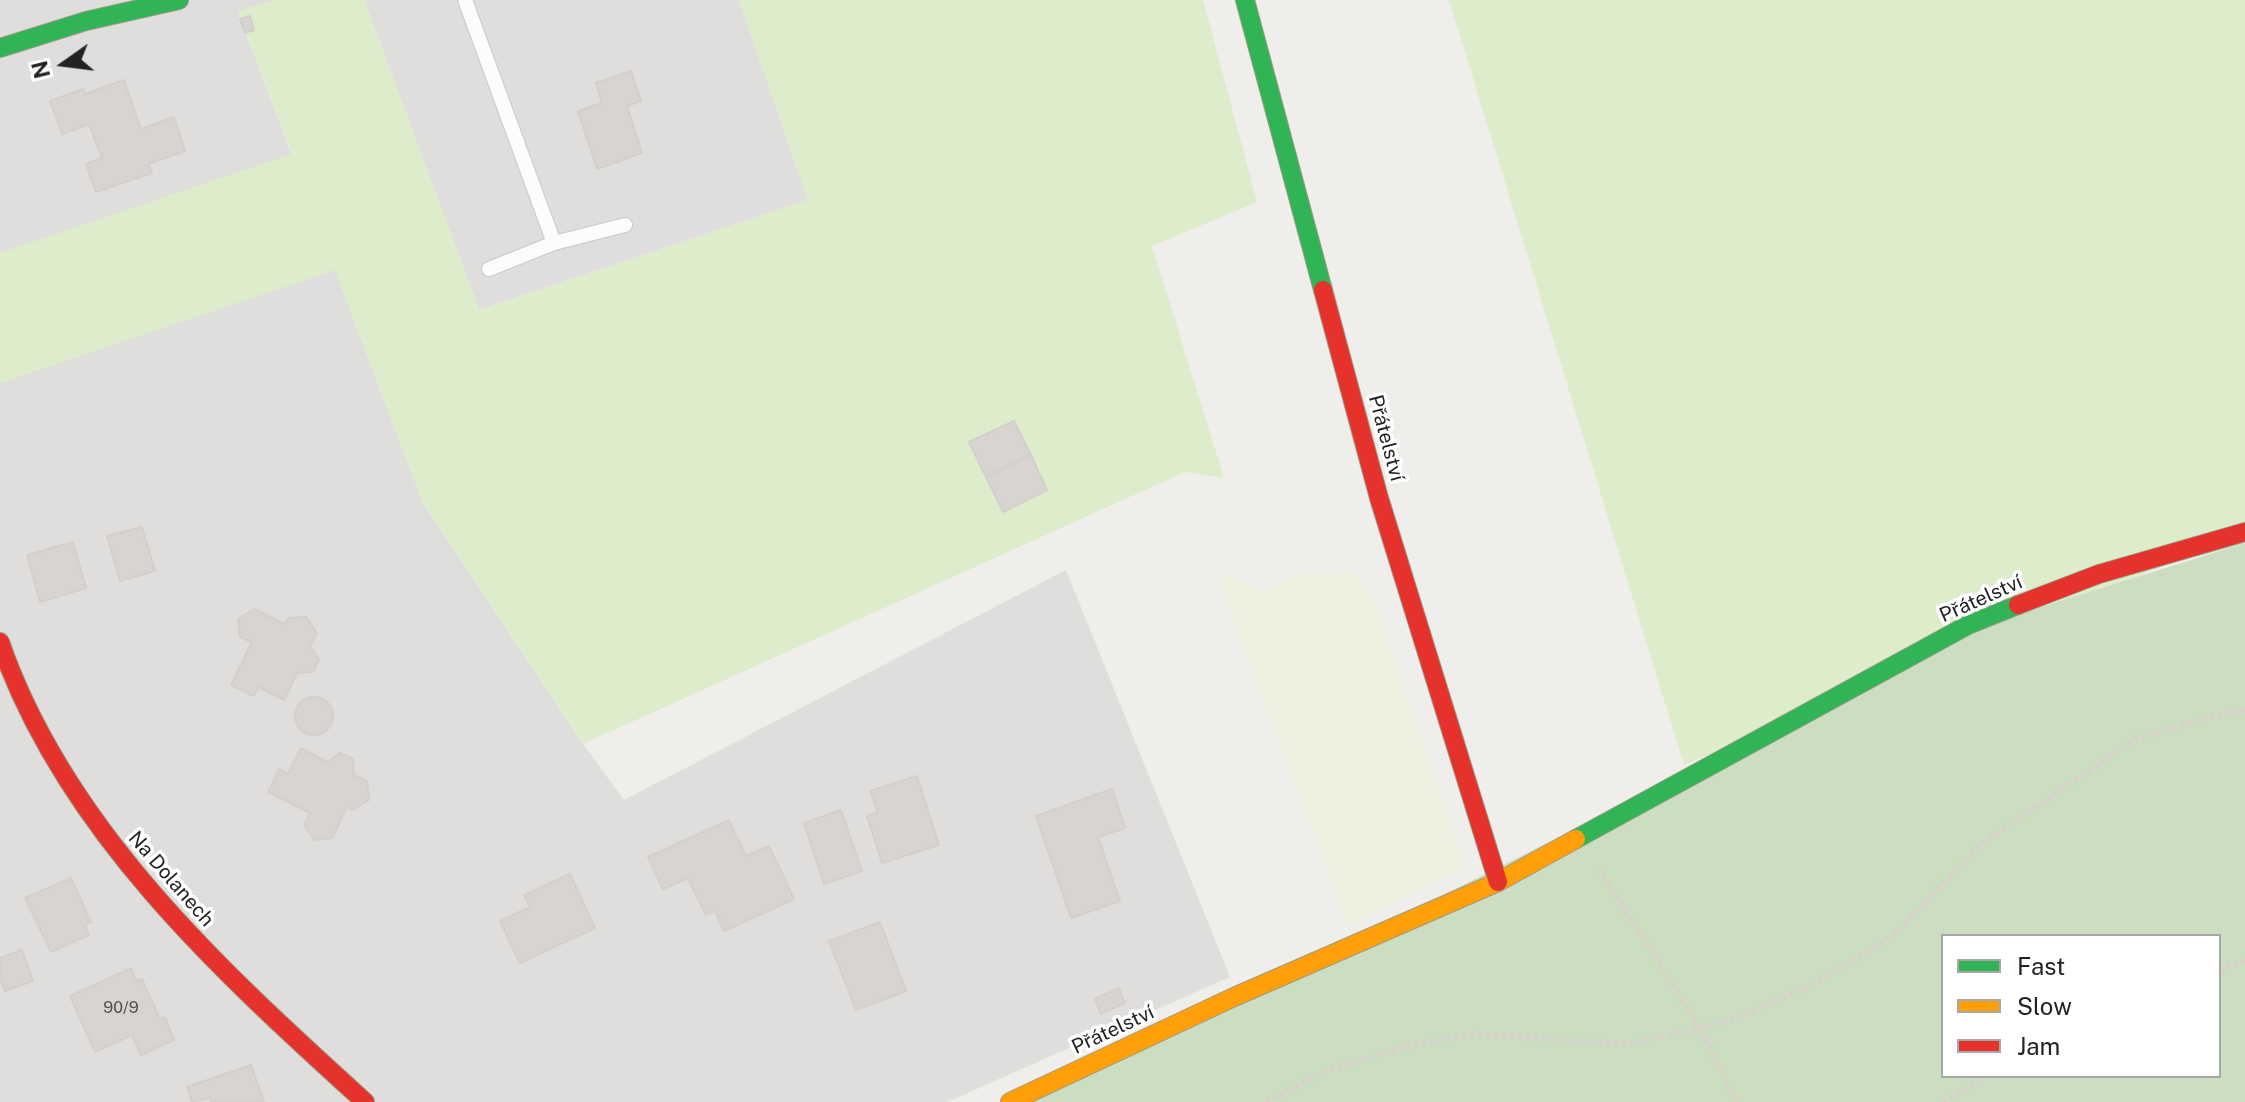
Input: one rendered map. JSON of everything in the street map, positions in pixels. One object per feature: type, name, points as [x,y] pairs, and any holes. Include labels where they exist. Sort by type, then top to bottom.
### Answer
[{"type":"street","points":[[0,48],[86,21],[179,0]]},
{"type":"street","name":"Přátelství","points":[[1245,0],[1379,498],[1498,882]]},
{"type":"street","name":"Přátelství","points":[[1010,1102],[1234,997],[1498,882],[1968,625],[2099,574],[2245,532]]},
{"type":"street","name":"Na Dolanech","points":[[0,642],[51,753],[113,846],[172,918],[264,1011],[365,1102]]},
{"type":"lane","points":[[465,0],[554,243]]},
{"type":"lane","points":[[489,269],[554,243],[625,225]]},
{"type":"path","points":[[1266,1102],[1325,1071],[1411,1045],[1473,1034],[1628,1044],[1727,1022],[1814,984],[1893,936],[1979,846],[2137,738],[2235,711],[2245,711]]},
{"type":"path","points":[[1579,837],[1700,1028],[1736,1102]]},
{"type":"path","points":[[2221,968],[2245,961]]},
{"type":"path","points":[[1943,1102],[1984,1078]]},
{"type":"shaded area","points":[[0,0],[275,0],[238,12],[423,503],[583,744],[624,800],[1066,570],[1230,977],[947,1102],[0,1102]]},
{"type":"shaded area","points":[[364,0],[739,0],[808,200],[479,310]]},
{"type":"green space","points":[[275,0],[364,0],[479,310],[808,200],[739,0],[1203,0],[1257,202],[1152,246],[1224,478],[1185,472],[583,744],[423,503],[335,270],[0,383],[0,253],[292,154],[238,11]]},
{"type":"green space","points":[[1449,0],[2245,0],[2245,532],[1684,765]]},
{"type":"green space","points":[[2245,543],[2245,1102],[1030,1102],[1978,627]]},
{"type":"green space","points":[[1349,571],[1371,590],[1465,868],[1348,925],[1220,586],[1221,575],[1233,577],[1261,591],[1301,574]]},
{"type":"building","points":[[250,16],[254,30],[245,33],[240,19]]},
{"type":"building","points":[[631,71],[641,101],[627,106],[642,153],[597,169],[578,111],[602,103],[596,83]]},
{"type":"building","points":[[124,80],[141,129],[174,117],[185,151],[148,164],[152,173],[96,192],[86,164],[102,158],[89,124],[62,134],[50,101],[83,89],[85,94]]},
{"type":"building","points":[[1014,421],[1031,455],[986,477],[969,442]]},
{"type":"building","points":[[1031,455],[1047,490],[1003,512],[986,477]]},
{"type":"building","points":[[142,527],[155,571],[120,581],[107,536]]},
{"type":"building","points":[[73,542],[86,588],[40,602],[27,555]]},
{"type":"building","points":[[254,609],[285,624],[288,618],[306,617],[317,633],[310,646],[319,659],[313,672],[297,673],[284,700],[258,687],[254,696],[231,685],[252,642],[240,637],[238,619]]},
{"type":"building","points":[[314,697],[327,703],[333,716],[327,729],[314,735],[301,729],[295,716],[301,703]]},
{"type":"building","points":[[301,748],[327,762],[340,753],[353,759],[354,775],[367,781],[369,800],[353,810],[347,807],[332,838],[314,840],[304,825],[310,813],[268,792],[279,769],[288,774]]},
{"type":"building","points":[[917,776],[939,845],[882,863],[867,816],[878,812],[870,791]]},
{"type":"building","points":[[1112,789],[1125,828],[1098,837],[1120,901],[1071,918],[1036,816]]},
{"type":"building","points":[[841,810],[862,871],[824,884],[804,823]]},
{"type":"building","points":[[729,820],[746,856],[769,846],[794,899],[724,931],[715,911],[706,915],[688,878],[663,889],[648,857]]},
{"type":"building","points":[[570,874],[595,928],[520,963],[500,921],[530,907],[524,895]]},
{"type":"building","points":[[71,878],[91,922],[85,925],[89,935],[51,952],[25,898]]},
{"type":"building","points":[[880,922],[906,991],[856,1010],[829,941]]},
{"type":"building","points":[[22,950],[33,981],[5,991],[0,978],[0,958]]},
{"type":"building","points":[[131,968],[136,981],[142,979],[160,1019],[165,1017],[174,1040],[141,1055],[132,1035],[95,1052],[70,996]]},
{"type":"building","points":[[1119,988],[1125,1003],[1101,1014],[1095,999]]},
{"type":"building","points":[[251,1065],[264,1102],[211,1102],[210,1098],[192,1102],[187,1087]]},
{"type":"traffic: fast","points":[[0,48],[86,21],[179,0]]},
{"type":"traffic: fast","points":[[1245,0],[1323,290]]},
{"type":"traffic: fast","points":[[1576,839],[1968,625],[2018,605]]},
{"type":"traffic: slow","points":[[1010,1102],[1234,997],[1498,882],[1576,839]]},
{"type":"traffic: jam","points":[[1323,290],[1379,498],[1498,882]]},
{"type":"traffic: jam","points":[[2018,605],[2099,574],[2245,532]]},
{"type":"traffic: jam","points":[[0,642],[28,710],[64,775],[106,836],[153,894],[204,949],[365,1102]]}]
